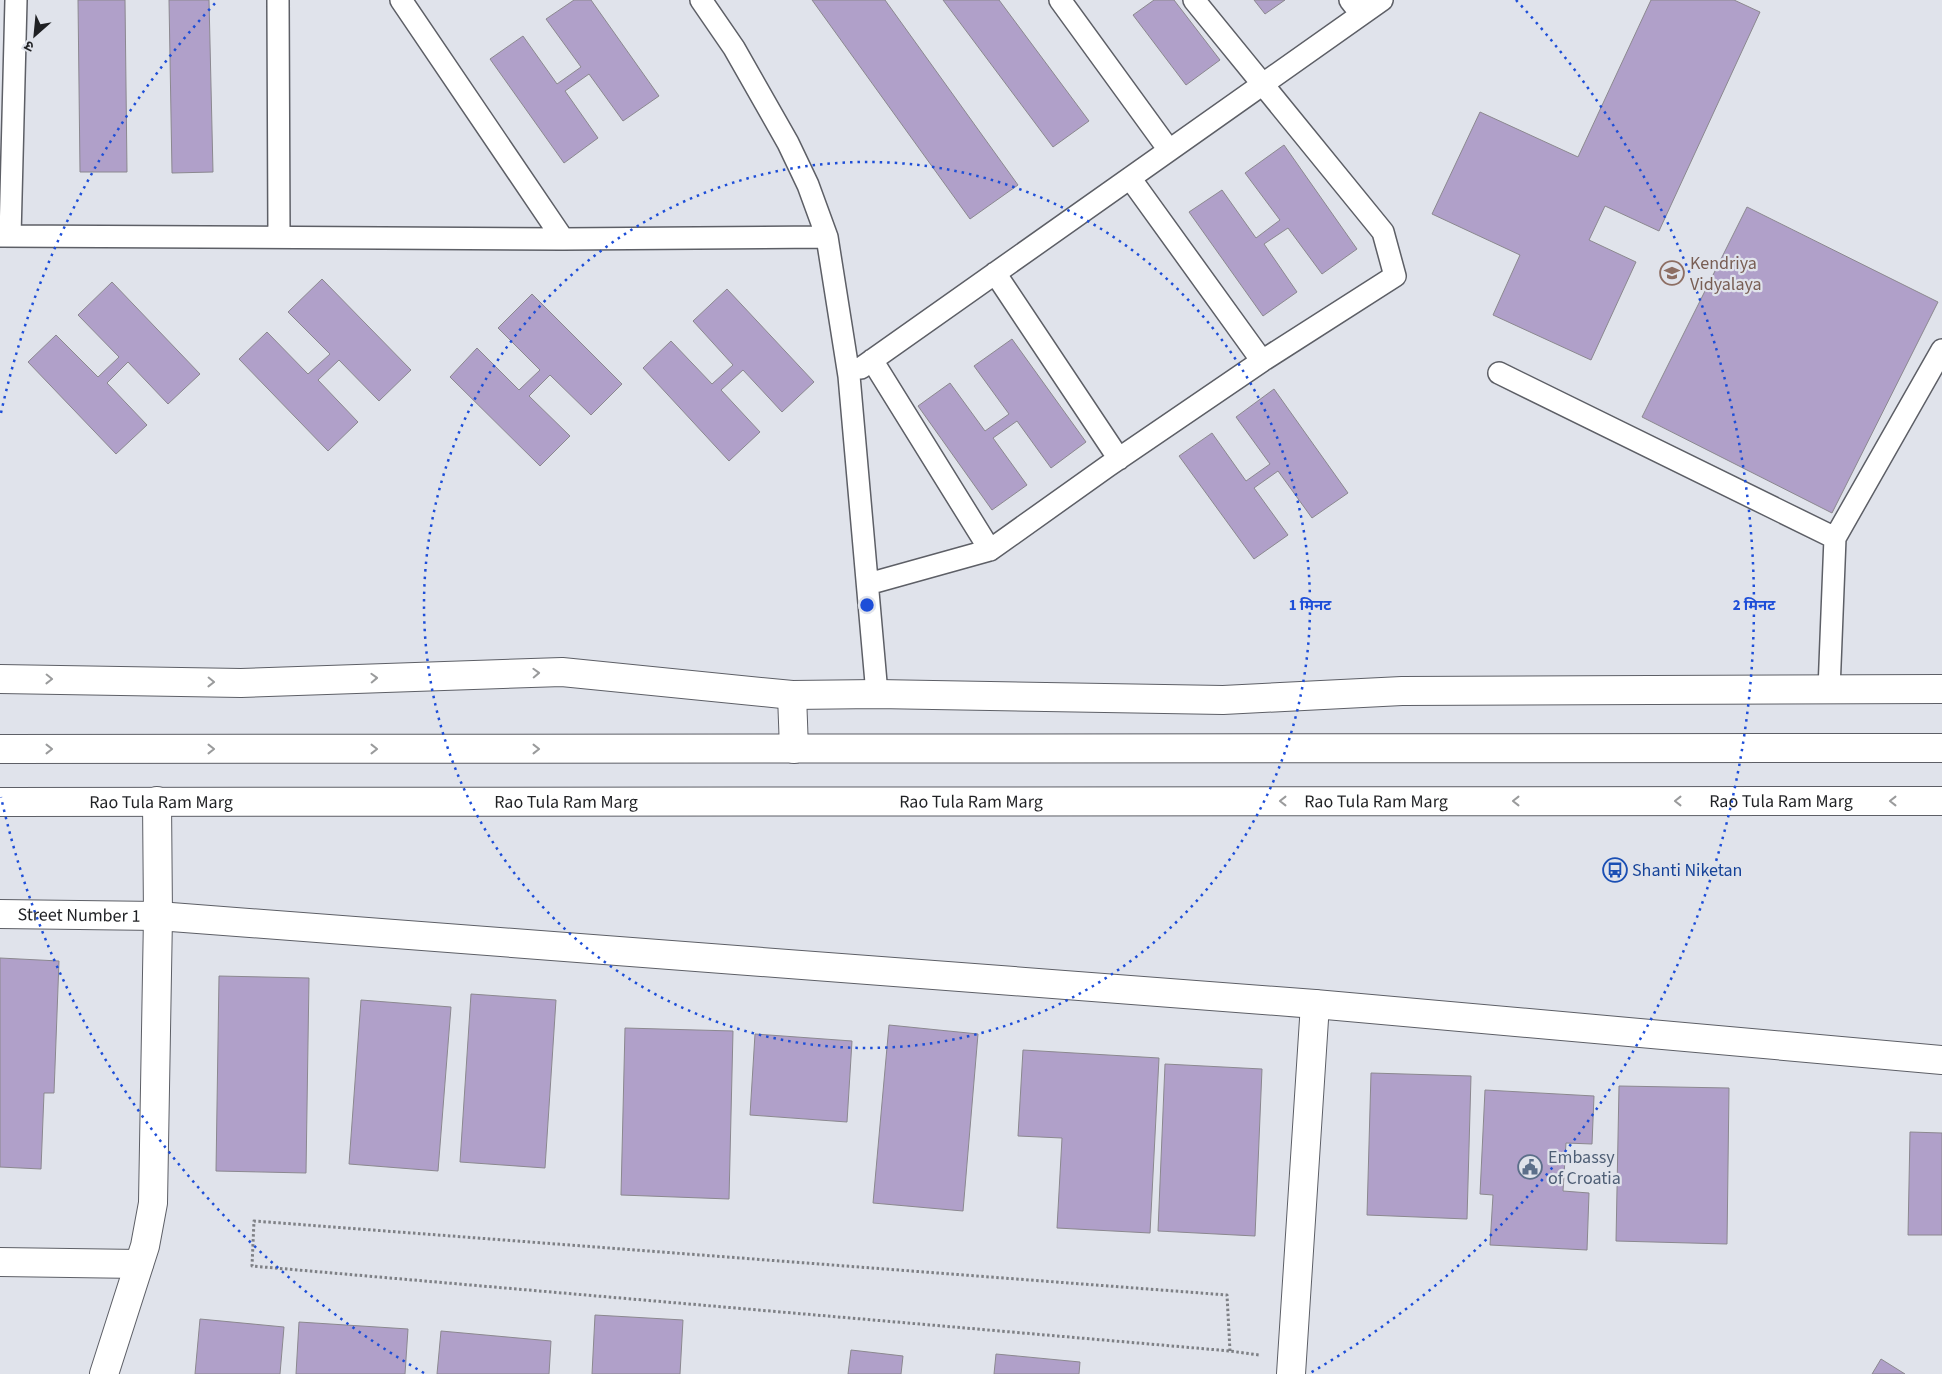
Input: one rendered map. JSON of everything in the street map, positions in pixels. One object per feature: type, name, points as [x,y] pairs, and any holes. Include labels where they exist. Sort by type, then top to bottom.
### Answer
[{"type":"street","points":[[0,679],[241,683],[562,672],[792,695],[877,694],[1223,700],[1402,691],[1942,688]]},
{"type":"street","points":[[792,695],[794,748]]},
{"type":"street","points":[[0,749],[1942,748]]},
{"type":"street","points":[[104,1374],[139,1264],[153,1203],[158,916],[157,801]]},
{"type":"street","name":"Rao Tula Ram Marg","points":[[0,802],[1942,801]]},
{"type":"street","name":"Street Number 1","points":[[0,914],[158,916],[1314,1004],[1942,1060]]},
{"type":"street","points":[[1291,1367],[1314,1004]]},
{"type":"street","points":[[0,1262],[139,1264]]},
{"type":"lane","points":[[16,0],[5,236],[563,239],[827,238]]},
{"type":"lane","points":[[278,0],[279,237]]},
{"type":"lane","points":[[401,0],[563,239]]},
{"type":"lane","points":[[701,0],[734,48],[788,143],[808,185],[827,238],[849,376],[877,694]]},
{"type":"lane","points":[[868,584],[990,550],[1262,361],[1396,276],[1383,232],[1194,0]]},
{"type":"lane","points":[[849,376],[1262,84],[1356,7],[1382,0]]},
{"type":"lane","points":[[1071,4],[1169,150]]},
{"type":"lane","points":[[1130,178],[1262,361]]},
{"type":"lane","points":[[995,273],[1119,459]]},
{"type":"lane","points":[[1829,690],[1835,538],[1942,350]]},
{"type":"lane","points":[[872,360],[990,550]]},
{"type":"lane","points":[[1499,373],[1835,538]]},
{"type":"path","points":[[1230,1351],[1227,1296],[254,1221],[252,1266],[1230,1351],[1291,1367]]},
{"type":"building","points":[[78,0],[125,0],[127,172],[80,172]]},
{"type":"building","points":[[169,0],[209,0],[213,172],[172,173]]},
{"type":"building","points":[[574,0],[591,0],[659,96],[623,121],[589,74],[565,91],[598,138],[564,163],[490,59],[523,36],[557,84],[581,67],[546,19]]},
{"type":"building","points":[[812,0],[885,0],[1018,185],[970,219]]},
{"type":"building","points":[[943,0],[999,0],[1089,121],[1053,147]]},
{"type":"building","points":[[1154,0],[1174,0],[1220,60],[1186,85],[1133,15]]},
{"type":"building","points":[[1254,0],[1285,0],[1265,14]]},
{"type":"building","points":[[1651,0],[1734,0],[1760,12],[1659,231],[1605,206],[1589,240],[1636,262],[1591,360],[1493,315],[1520,255],[1432,214],[1480,112],[1578,157]]},
{"type":"building","points":[[1284,145],[1357,249],[1322,274],[1288,228],[1264,244],[1297,292],[1263,316],[1189,212],[1222,190],[1256,238],[1280,220],[1245,173]]},
{"type":"building","points":[[1747,207],[1938,302],[1832,513],[1642,417]]},
{"type":"building","points":[[322,279],[411,370],[379,401],[339,360],[318,380],[358,422],[328,451],[239,359],[267,332],[308,374],[330,354],[288,312]]},
{"type":"building","points":[[112,282],[200,374],[168,404],[128,362],[107,383],[147,425],[116,454],[28,362],[56,335],[98,377],[119,357],[78,315]]},
{"type":"building","points":[[727,289],[814,382],[782,412],[743,370],[721,390],[760,432],[729,461],[643,368],[671,341],[712,384],[733,365],[693,321]]},
{"type":"building","points":[[532,294],[622,384],[591,415],[550,375],[529,396],[570,436],[540,466],[450,377],[477,348],[519,390],[540,370],[498,328]]},
{"type":"building","points":[[1012,339],[1086,442],[1051,468],[1017,421],[993,438],[1027,485],[992,510],[918,406],[950,383],[985,431],[1009,414],[974,366]]},
{"type":"building","points":[[1274,389],[1348,493],[1312,518],[1278,471],[1254,488],[1288,535],[1254,559],[1179,456],[1212,433],[1246,481],[1270,464],[1236,417]]},
{"type":"building","points":[[0,958],[59,961],[54,1093],[44,1093],[41,1169],[0,1167]]},
{"type":"building","points":[[219,976],[309,978],[306,1173],[216,1171]]},
{"type":"building","points":[[471,994],[556,1000],[545,1168],[460,1162]]},
{"type":"building","points":[[361,1000],[451,1007],[438,1171],[349,1164]]},
{"type":"building","points":[[889,1025],[978,1034],[963,1211],[873,1203]]},
{"type":"building","points":[[625,1028],[733,1031],[729,1199],[621,1195]]},
{"type":"building","points":[[755,1034],[852,1041],[847,1122],[750,1115]]},
{"type":"building","points":[[1023,1050],[1159,1058],[1150,1233],[1057,1228],[1062,1138],[1018,1136]]},
{"type":"building","points":[[1165,1064],[1262,1069],[1255,1236],[1158,1231]]},
{"type":"building","points":[[1371,1073],[1471,1076],[1467,1219],[1367,1215]]},
{"type":"building","points":[[1619,1086],[1729,1088],[1727,1244],[1616,1241]]},
{"type":"building","points":[[1485,1090],[1594,1096],[1592,1144],[1566,1143],[1563,1191],[1589,1193],[1587,1250],[1490,1245],[1493,1195],[1480,1194]]},
{"type":"building","points":[[1910,1132],[1942,1133],[1942,1235],[1908,1235]]},
{"type":"building","points":[[595,1315],[683,1320],[680,1374],[592,1374]]},
{"type":"building","points":[[200,1319],[284,1327],[280,1374],[195,1374]]},
{"type":"building","points":[[299,1322],[408,1329],[405,1374],[296,1374]]},
{"type":"building","points":[[441,1331],[551,1341],[549,1374],[437,1374]]},
{"type":"building","points":[[851,1350],[903,1356],[901,1374],[848,1374]]},
{"type":"building","points":[[996,1354],[1080,1362],[1079,1374],[994,1374]]},
{"type":"building","points":[[1881,1359],[1905,1374],[1872,1374]]},
{"type":"place","name":"Kendriya Vidyalaya","points":[[1672,273]]},
{"type":"place","name":"Shanti Niketan","points":[[1615,870]]},
{"type":"place","name":"Embassy of Croatia","points":[[1530,1167]]}]
